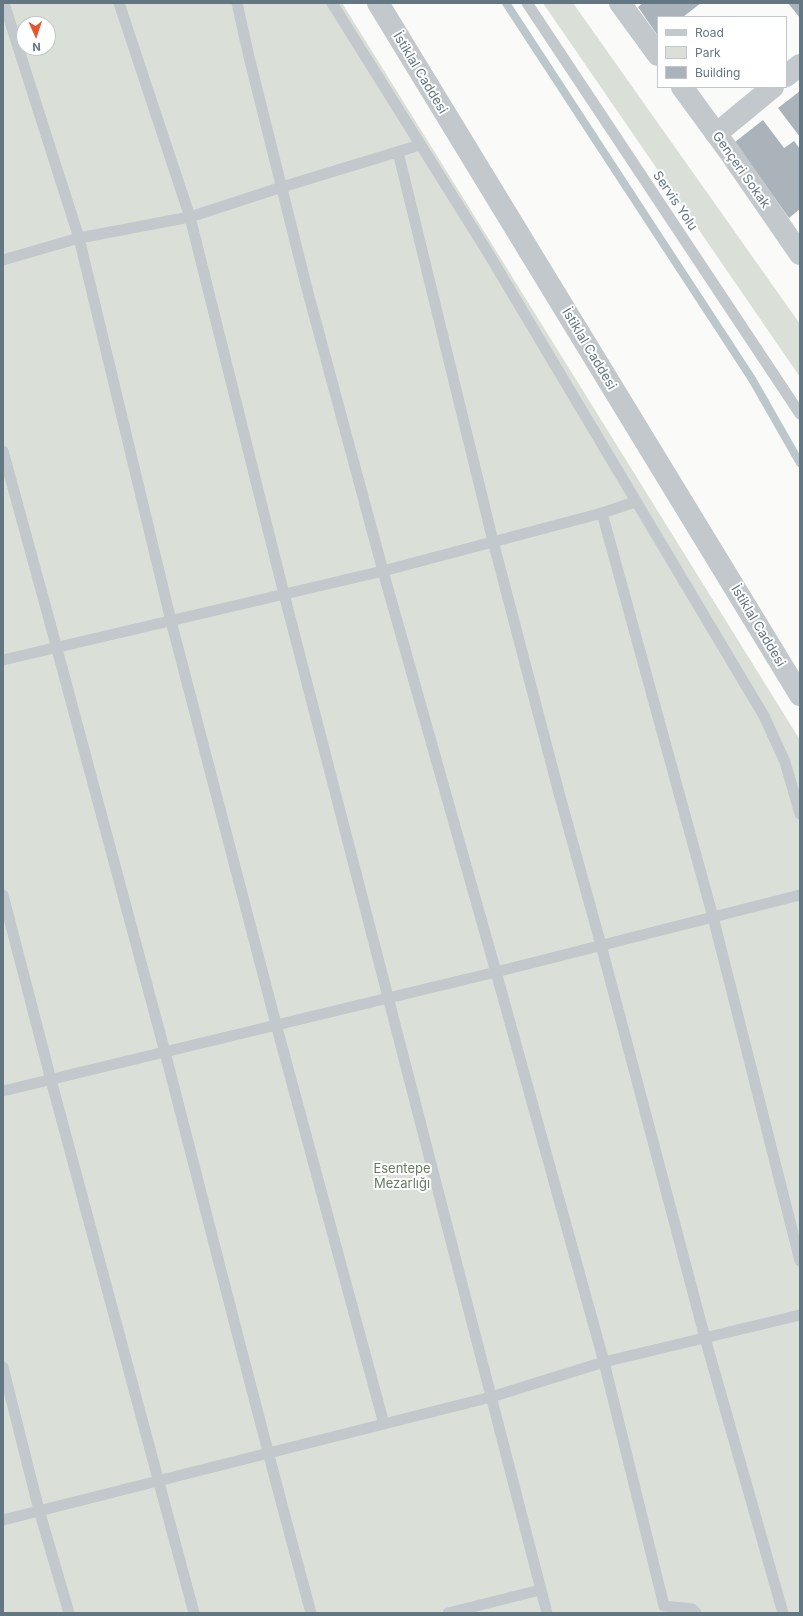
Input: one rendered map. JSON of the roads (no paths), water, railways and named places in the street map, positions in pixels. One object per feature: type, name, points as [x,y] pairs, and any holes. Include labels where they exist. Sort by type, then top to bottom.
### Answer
[{"type":"street","name":"İstiklal Caddesi","points":[[378,3],[800,695]]},
{"type":"street","points":[[620,3],[657,54]]},
{"type":"street","points":[[787,75],[800,65]]},
{"type":"street","name":"Gençeri Sokak","points":[[683,88],[800,254]]},
{"type":"street","points":[[716,134],[772,88]]},
{"type":"lane","points":[[4,3],[79,238],[171,621],[276,1024],[384,1424]]},
{"type":"lane","points":[[119,3],[190,217],[284,594],[547,1613]]},
{"type":"lane","points":[[237,3],[306,285],[383,571],[604,1362],[664,1606],[692,1609],[696,1613]]},
{"type":"lane","points":[[332,3],[487,251],[635,502],[764,716],[785,762],[800,814]]},
{"type":"lane","name":"Servis Yolu","points":[[527,3],[800,414]]},
{"type":"lane","points":[[3,260],[79,238],[190,217],[420,145]]},
{"type":"lane","points":[[398,152],[493,541],[559,793],[601,945],[705,1338],[784,1613]]},
{"type":"lane","points":[[3,451],[58,647],[164,1051],[267,1454],[311,1613]]},
{"type":"lane","points":[[3,660],[383,571],[602,513],[635,502]]},
{"type":"lane","points":[[602,513],[713,916],[800,1261]]},
{"type":"lane","points":[[3,895],[194,1613]]},
{"type":"lane","points":[[3,1091],[496,972],[800,895]]},
{"type":"lane","points":[[3,1520],[491,1397],[604,1362],[800,1315]]},
{"type":"lane","points":[[3,1367],[39,1510],[69,1613]]},
{"type":"lane","points":[[448,1613],[540,1590]]},
{"type":"waterway","points":[[506,3],[752,379],[800,463]]},
{"type":"park label","name":"Esentepe Mezarlığı","points":[[402,1176]]}]
